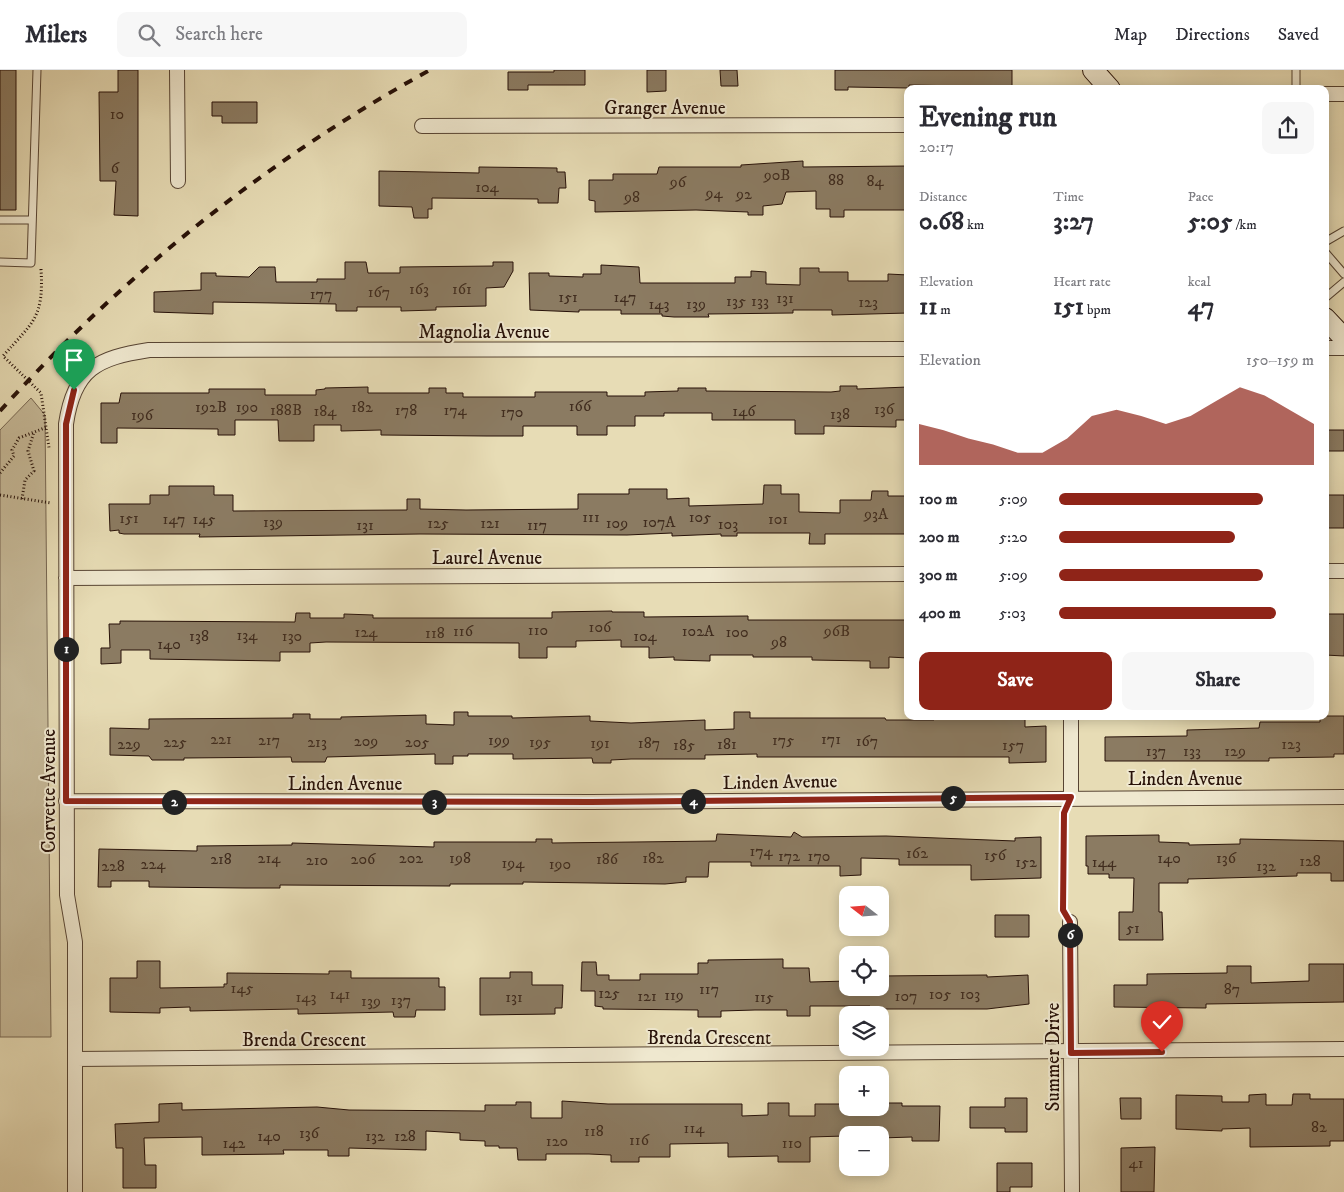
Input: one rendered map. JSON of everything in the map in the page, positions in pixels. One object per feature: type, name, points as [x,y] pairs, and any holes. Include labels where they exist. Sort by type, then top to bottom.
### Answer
[{"type":"main road","points":[[1093,70],[1106,85]]},
{"type":"main road","points":[[1329,322],[1344,338]]},
{"type":"street","points":[[177,70],[178,181]]},
{"type":"street","points":[[1329,94],[1344,94]]},
{"type":"street","name":"Granger Avenue","points":[[422,126],[904,125]]},
{"type":"street","points":[[1329,348],[1344,348]]},
{"type":"street","name":"Magnolia Avenue","points":[[74,390],[83,378],[103,360],[149,350],[904,349]]},
{"type":"street","name":"Corvette Avenue","points":[[74,390],[66,424],[66,801],[67,895],[74,942],[75,1192]]},
{"type":"street","points":[[1329,571],[1344,571]]},
{"type":"street","name":"Laurel Avenue","points":[[66,578],[904,574]]},
{"type":"street","points":[[1071,797],[1072,720]]},
{"type":"street","name":"Linden Avenue","points":[[66,801],[591,802],[1071,797],[1344,797]]},
{"type":"street","name":"Summer Drive","points":[[1070,922],[1072,1192]]},
{"type":"street","name":"Brenda Crescent","points":[[75,1059],[1071,1053],[1344,1049]]},
{"type":"lane","points":[[0,262],[31,263],[37,70]]},
{"type":"lane","points":[[1296,70],[1296,85]]},
{"type":"lane","points":[[0,220],[32,220]]},
{"type":"lane","points":[[1329,240],[1343,234]]},
{"type":"lane","points":[[1329,257],[1344,274]]},
{"type":"lane","points":[[1329,295],[1344,282]]},
{"type":"path","points":[[31,253],[38,258],[42,270],[38,313],[35,320],[1,356],[41,393],[49,449]]},
{"type":"path","points":[[0,473],[14,456],[12,450],[19,438],[47,427]]},
{"type":"path","points":[[22,498],[25,480],[34,471],[28,451],[34,432]]},
{"type":"path","points":[[0,495],[51,503]]},
{"type":"path","points":[[1070,922],[1063,910],[1063,900],[1064,813],[1071,797]]},
{"type":"shaded area","points":[[31,398],[45,415],[51,1037],[0,1037],[0,430]]},
{"type":"building","points":[[0,70],[16,70],[16,210],[0,210]]},
{"type":"building","points":[[118,70],[138,70],[138,216],[114,215],[116,181],[100,181],[99,92],[118,92]]},
{"type":"building","points":[[554,70],[585,70],[585,85],[528,85],[528,90],[508,90],[508,72],[554,72]]},
{"type":"building","points":[[647,70],[666,70],[666,91],[647,92]]},
{"type":"building","points":[[720,70],[737,70],[738,86],[721,86]]},
{"type":"building","points":[[835,70],[1012,70],[1012,85],[904,85],[904,88],[848,87],[848,90],[835,90]]},
{"type":"building","points":[[212,102],[257,102],[257,123],[222,123],[222,116],[212,116]]},
{"type":"building","points":[[803,161],[803,167],[904,166],[904,210],[844,210],[844,217],[830,217],[830,209],[816,209],[816,191],[786,192],[782,204],[763,206],[763,215],[748,215],[748,212],[696,210],[595,212],[595,201],[589,200],[589,180],[613,180],[613,174],[657,174],[659,167],[741,167],[741,165]]},
{"type":"building","points":[[479,167],[557,168],[557,172],[565,172],[566,188],[559,188],[558,203],[538,203],[538,199],[432,198],[432,209],[428,209],[428,218],[414,218],[412,207],[379,206],[379,171],[479,173]]},
{"type":"building","points":[[345,262],[366,262],[368,273],[400,273],[400,267],[493,266],[493,262],[513,262],[513,271],[504,287],[486,288],[486,306],[436,307],[436,310],[401,311],[401,307],[357,307],[357,311],[336,311],[336,304],[213,302],[213,314],[154,312],[154,292],[201,290],[201,273],[216,273],[216,276],[249,277],[259,267],[275,267],[276,282],[317,282],[317,279],[345,279]]},
{"type":"building","points":[[601,265],[639,267],[640,283],[735,283],[735,277],[751,277],[751,271],[766,272],[766,284],[800,285],[800,268],[819,268],[819,272],[848,272],[848,281],[888,281],[888,274],[904,275],[904,313],[832,315],[832,310],[793,310],[793,313],[708,314],[709,317],[674,317],[662,316],[662,314],[621,314],[621,310],[579,310],[579,312],[530,310],[529,273],[549,273],[549,276],[583,277],[583,274],[601,274]]},
{"type":"building","points":[[840,386],[857,386],[857,389],[904,387],[904,420],[896,420],[896,427],[824,426],[824,434],[795,434],[795,420],[712,420],[712,413],[664,413],[664,416],[635,416],[635,426],[607,426],[607,435],[577,435],[577,426],[523,426],[523,436],[486,436],[381,435],[381,430],[341,431],[341,425],[314,425],[314,441],[279,441],[278,420],[235,420],[235,435],[218,435],[218,429],[117,428],[117,443],[101,443],[101,403],[119,403],[121,393],[209,393],[209,389],[265,389],[265,395],[316,395],[316,390],[325,388],[368,387],[368,393],[429,393],[429,388],[446,388],[446,393],[463,393],[463,397],[535,397],[535,392],[607,392],[607,396],[645,396],[645,392],[678,391],[678,388],[706,388],[706,391],[840,391]]},
{"type":"building","points":[[1329,430],[1344,430],[1344,451],[1329,451]]},
{"type":"building","points":[[764,485],[781,485],[781,494],[799,494],[799,512],[840,513],[840,500],[871,500],[872,491],[888,491],[888,496],[904,496],[904,534],[825,534],[825,544],[809,544],[810,533],[737,533],[737,536],[721,536],[721,534],[672,536],[672,533],[627,535],[420,534],[199,537],[200,534],[124,534],[119,533],[119,530],[110,531],[109,504],[150,504],[150,495],[169,495],[169,486],[214,486],[214,495],[233,495],[233,511],[407,510],[407,499],[420,499],[420,509],[578,509],[578,494],[629,494],[629,489],[667,489],[667,499],[689,498],[689,506],[763,504]]},
{"type":"building","points":[[1329,495],[1344,495],[1344,528],[1329,528]]},
{"type":"building","points":[[552,612],[644,612],[644,617],[748,616],[748,620],[904,620],[904,658],[889,657],[889,668],[870,668],[870,661],[812,660],[812,657],[710,655],[710,661],[674,660],[674,657],[649,658],[649,647],[621,647],[621,640],[576,641],[576,647],[547,647],[547,658],[519,658],[519,643],[326,642],[310,643],[310,652],[280,652],[280,661],[150,659],[150,650],[121,650],[121,663],[101,664],[101,648],[110,648],[109,624],[120,624],[120,621],[295,622],[296,613],[310,613],[310,618],[344,618],[344,614],[373,615],[373,618],[552,618]]},
{"type":"building","points":[[1329,614],[1344,614],[1344,656],[1329,655]]},
{"type":"building","points":[[454,712],[468,712],[468,716],[512,716],[512,718],[590,716],[590,721],[631,723],[705,720],[705,730],[734,729],[734,712],[750,712],[750,718],[1025,720],[1025,727],[1046,726],[1046,762],[1009,763],[1009,757],[757,757],[757,754],[705,755],[705,759],[631,759],[611,760],[611,763],[593,763],[592,758],[513,759],[513,754],[468,754],[468,756],[453,756],[453,764],[435,764],[435,754],[327,757],[325,762],[292,762],[291,757],[152,760],[149,756],[110,755],[110,728],[149,729],[149,719],[293,718],[293,714],[310,714],[310,719],[426,715],[426,724],[454,725]]},
{"type":"building","points":[[1329,716],[1344,716],[1344,754],[1334,754],[1334,757],[1269,758],[1269,761],[1105,761],[1105,737],[1187,736],[1187,730],[1259,728],[1260,722],[1320,722],[1320,720],[1329,720]]},
{"type":"building","points":[[794,832],[802,837],[886,836],[1015,841],[1015,838],[1041,837],[1041,878],[971,880],[971,865],[899,865],[899,859],[861,858],[861,875],[840,876],[840,866],[751,866],[751,862],[709,862],[708,877],[686,877],[686,882],[665,884],[523,882],[523,884],[450,884],[450,886],[280,885],[280,888],[245,888],[149,887],[149,881],[111,881],[111,887],[98,887],[99,849],[197,851],[197,846],[292,845],[292,843],[434,847],[434,842],[536,842],[536,839],[552,839],[552,843],[716,841],[717,834],[791,837]]},
{"type":"building","points":[[1159,835],[1159,842],[1189,843],[1189,845],[1240,844],[1240,839],[1344,841],[1344,881],[1331,881],[1331,873],[1297,873],[1297,876],[1188,879],[1188,883],[1159,883],[1159,912],[1162,912],[1163,940],[1119,940],[1119,912],[1133,912],[1134,878],[1109,878],[1109,874],[1088,874],[1088,866],[1086,866],[1086,836]]},
{"type":"building","points":[[995,915],[1029,915],[1029,937],[995,937]]},
{"type":"building","points":[[783,959],[783,968],[809,968],[810,982],[839,981],[839,996],[889,996],[889,976],[987,975],[987,977],[1028,975],[1029,1004],[987,1009],[889,1009],[889,1006],[810,1006],[810,1016],[787,1016],[787,1010],[755,1010],[721,1011],[721,1017],[698,1017],[698,1010],[603,1009],[603,1007],[595,1006],[595,991],[581,991],[582,962],[596,962],[597,975],[609,975],[609,980],[640,980],[640,974],[698,974],[698,963],[708,963],[708,960]]},
{"type":"building","points":[[137,961],[160,961],[160,988],[224,987],[224,984],[227,984],[227,973],[329,974],[329,971],[351,971],[351,978],[439,978],[439,987],[445,987],[445,1010],[416,1010],[415,1017],[394,1017],[393,1012],[298,1014],[298,1009],[190,1011],[190,1007],[160,1008],[160,1013],[110,1012],[110,978],[137,978]]},
{"type":"building","points":[[1309,964],[1344,964],[1344,1002],[1206,1004],[1206,1008],[1114,1007],[1114,985],[1147,985],[1147,974],[1227,973],[1227,966],[1251,966],[1251,983],[1309,981]]},
{"type":"building","points":[[510,972],[532,972],[532,985],[563,985],[562,1008],[555,1008],[555,1014],[480,1015],[480,978],[510,978]]},
{"type":"building","points":[[1266,1094],[1266,1105],[1292,1105],[1293,1094],[1310,1094],[1310,1099],[1344,1099],[1344,1141],[1330,1141],[1330,1146],[1250,1147],[1250,1128],[1222,1129],[1222,1131],[1176,1129],[1176,1095],[1222,1096],[1222,1102],[1249,1102],[1249,1095]]},
{"type":"building","points":[[1005,1098],[1027,1098],[1027,1132],[1005,1132],[1005,1128],[970,1128],[970,1107],[1005,1107]]},
{"type":"building","points":[[1120,1098],[1141,1098],[1141,1119],[1121,1119]]},
{"type":"building","points":[[562,1101],[608,1104],[742,1104],[742,1116],[768,1115],[768,1103],[789,1103],[789,1116],[815,1116],[815,1104],[839,1104],[839,1116],[889,1116],[889,1103],[902,1103],[902,1106],[940,1106],[939,1141],[912,1141],[912,1137],[889,1138],[889,1126],[839,1126],[839,1136],[810,1137],[810,1162],[778,1162],[778,1156],[728,1157],[728,1143],[670,1144],[670,1157],[639,1157],[639,1162],[611,1162],[611,1155],[589,1154],[546,1154],[546,1160],[518,1160],[517,1148],[499,1148],[499,1146],[485,1146],[485,1141],[460,1140],[460,1133],[426,1131],[426,1150],[349,1148],[349,1156],[328,1156],[328,1150],[283,1150],[284,1154],[202,1155],[202,1137],[144,1138],[145,1165],[156,1165],[156,1188],[123,1188],[123,1148],[116,1148],[115,1124],[159,1122],[159,1104],[182,1103],[182,1110],[317,1107],[349,1110],[485,1111],[485,1105],[516,1105],[516,1102],[531,1102],[531,1118],[562,1118]]},
{"type":"building","points":[[1155,1147],[1154,1192],[1121,1192],[1121,1148]]},
{"type":"building","points":[[997,1163],[1032,1163],[1032,1187],[1010,1187],[1010,1192],[997,1192]]},
{"type":"railway","points":[[0,411],[97,312],[201,222],[255,181],[312,142],[430,70]]},
{"type":"route","points":[[74,390],[68,406],[66,424],[66,801],[591,802],[1071,797],[1064,813],[1063,910],[1070,922],[1071,1053],[1162,1052]]}]
